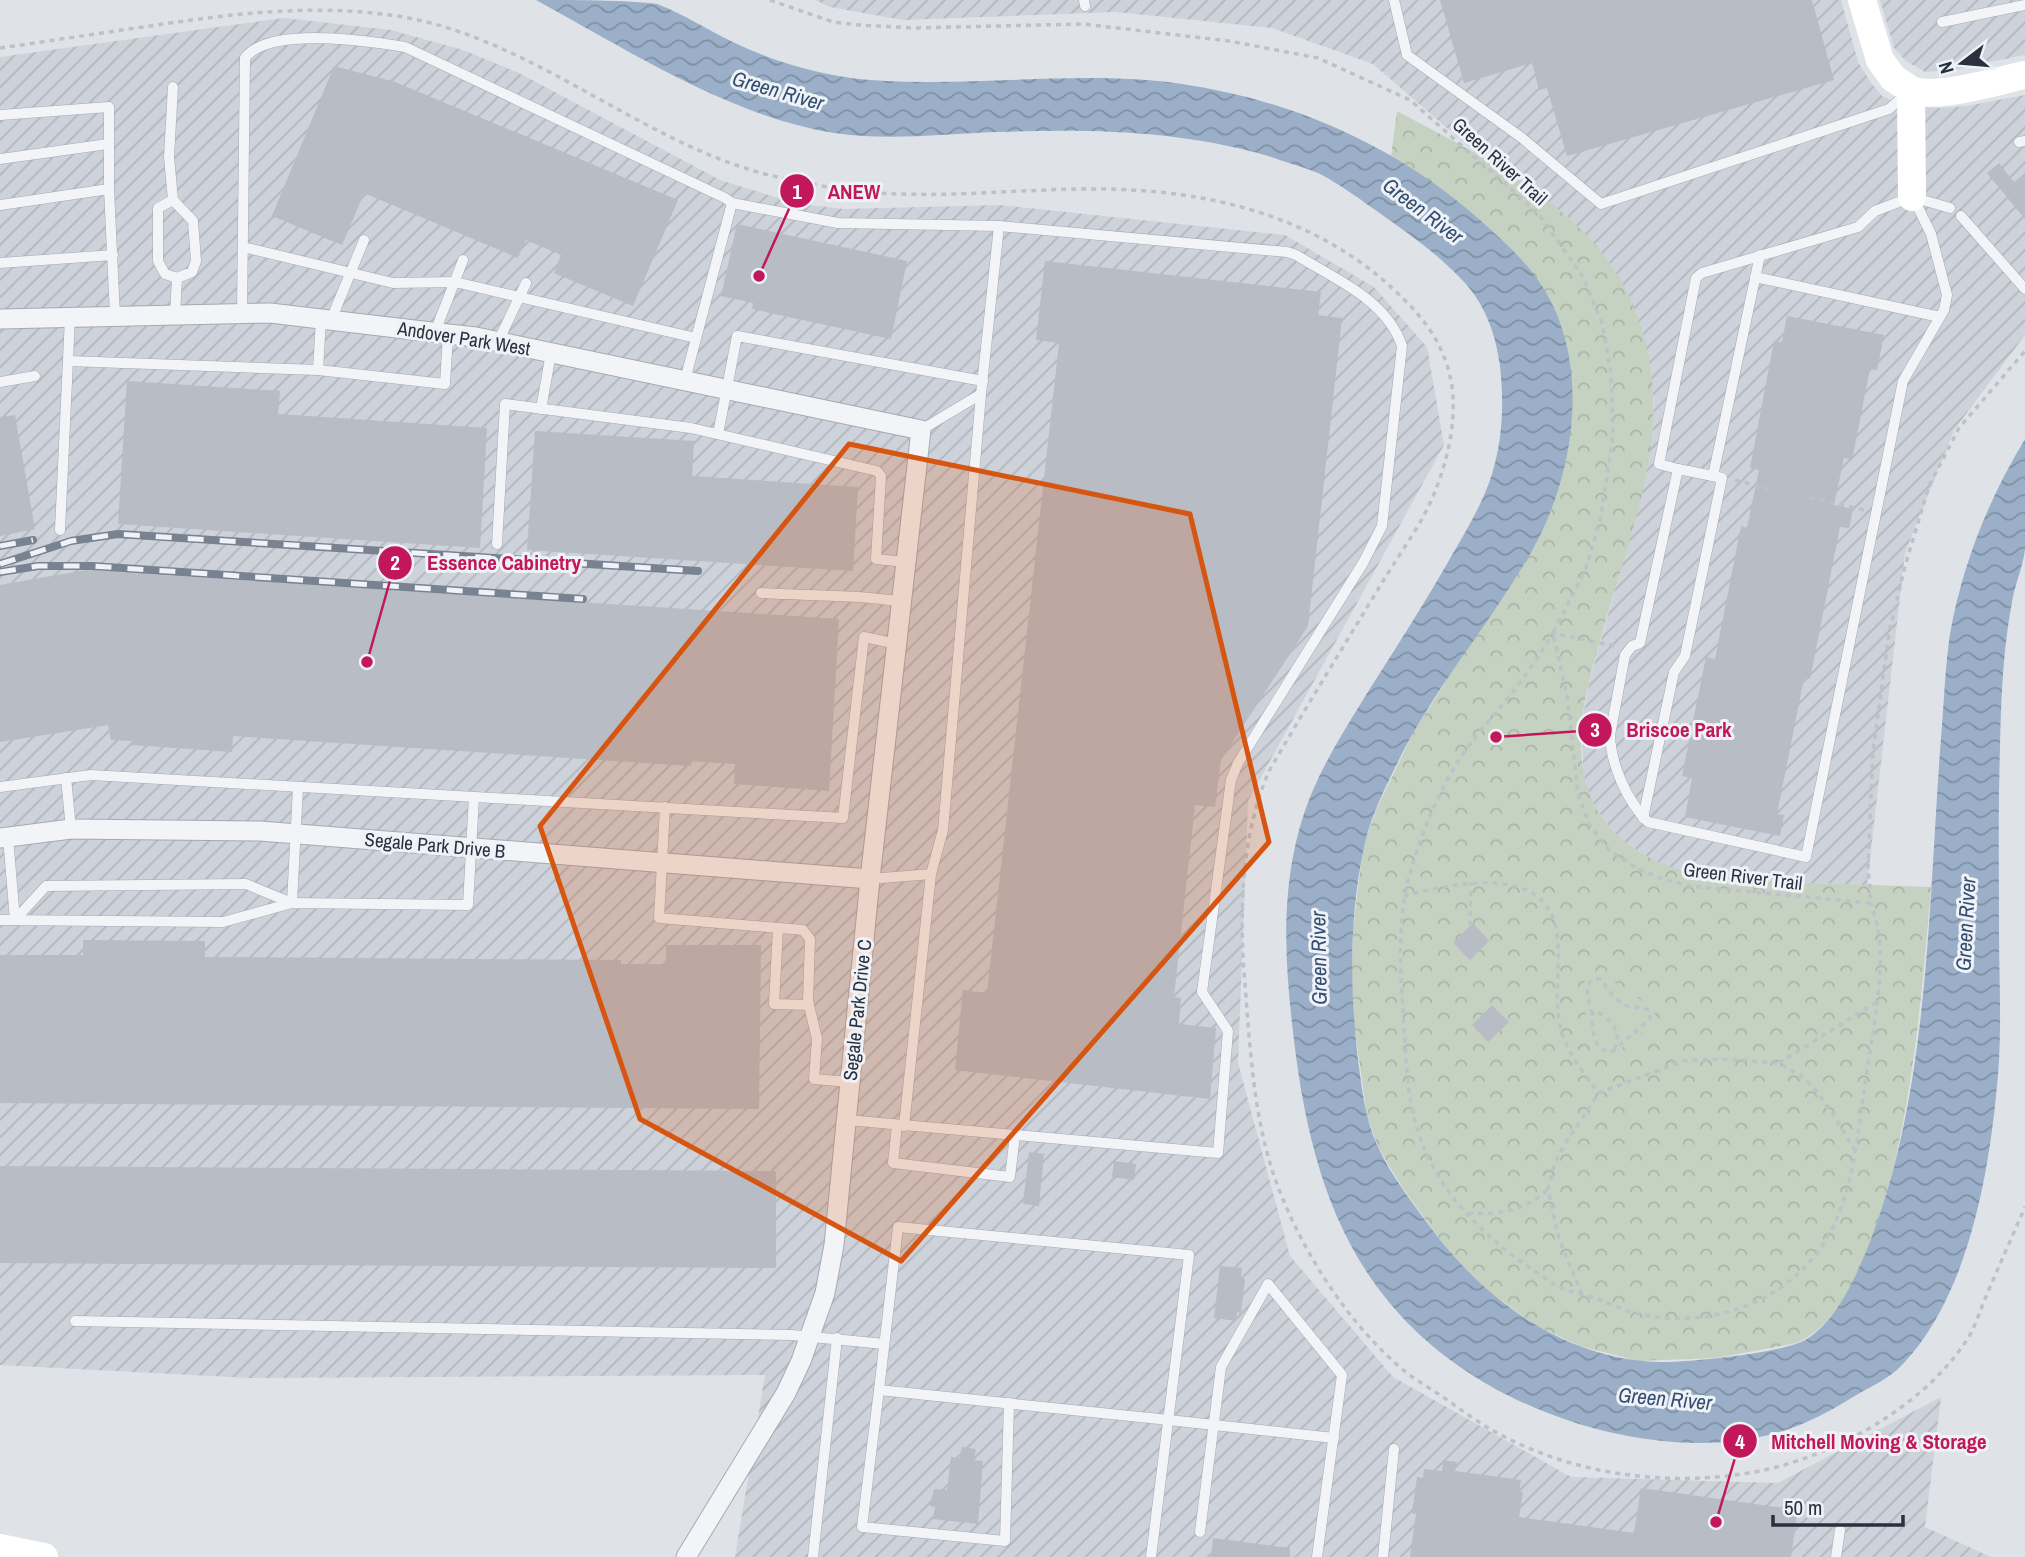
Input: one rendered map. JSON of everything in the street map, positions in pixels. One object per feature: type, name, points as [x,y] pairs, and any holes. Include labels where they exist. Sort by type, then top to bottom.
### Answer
[{"type":"street","points":[[1862,0],[1880,60],[1893,78],[1911,90],[1936,93],[2025,75]]},
{"type":"street","points":[[1911,90],[1912,197]]},
{"type":"street","name":"Andover Park West","points":[[0,319],[242,313],[326,319],[498,342],[921,430]]},
{"type":"street","name":"Segale Park Drive C","points":[[686,1557],[786,1394],[825,1293],[834,1245],[870,879],[921,430]]},
{"type":"street","name":"Segale Park Drive B","points":[[4,838],[71,828],[260,831],[870,879]]},
{"type":"street","points":[[0,1548],[44,1557]]},
{"type":"lane","points":[[1394,0],[1407,55],[1522,138],[1601,204],[1889,109],[1911,90]]},
{"type":"lane","points":[[1942,22],[2025,5]]},
{"type":"lane","points":[[242,313],[245,58],[251,51],[266,44],[288,38],[369,41],[405,47],[732,203],[838,223],[999,226],[1287,252],[1377,305],[1397,331],[1402,346],[1382,526],[1363,563],[1238,763],[1231,780],[1202,992],[1228,1031],[1217,1153],[847,1120]]},
{"type":"lane","points":[[173,87],[169,157],[173,200],[193,221],[195,261],[192,272],[177,278],[165,274],[158,261],[158,208],[173,200]]},
{"type":"lane","points":[[0,115],[109,107],[109,189],[115,316]]},
{"type":"lane","points":[[0,159],[108,144]]},
{"type":"lane","points":[[0,205],[109,189]]},
{"type":"lane","points":[[1643,818],[1674,672],[1685,656],[1722,478],[1659,464],[1696,278],[1702,273],[1858,227],[1875,211],[1912,197],[1950,208]]},
{"type":"lane","points":[[1678,469],[1640,643],[1625,655],[1610,747],[1627,793],[1648,822],[1806,857],[1903,381],[1940,317],[1947,295],[1931,234],[1912,197]]},
{"type":"lane","points":[[685,380],[732,203]]},
{"type":"lane","points":[[1961,216],[2025,289]]},
{"type":"lane","points":[[999,226],[981,394],[943,830],[931,874],[901,1125],[893,1163],[1010,1177],[1015,1135]]},
{"type":"lane","points":[[318,370],[326,319],[364,240]]},
{"type":"lane","points":[[243,247],[393,283],[455,282],[696,338]]},
{"type":"lane","points":[[0,263],[113,255]]},
{"type":"lane","points":[[1713,475],[1760,255]]},
{"type":"lane","points":[[68,360],[318,370],[445,384],[442,333],[463,260]]},
{"type":"lane","points":[[1755,277],[1940,317]]},
{"type":"lane","points":[[176,315],[177,278]]},
{"type":"lane","points":[[498,342],[526,283]]},
{"type":"lane","points":[[60,530],[70,317]]},
{"type":"lane","points":[[718,434],[737,336],[983,381]]},
{"type":"lane","points":[[541,409],[551,353]]},
{"type":"lane","points":[[0,382],[35,376]]},
{"type":"lane","points":[[921,430],[981,394]]},
{"type":"lane","points":[[497,544],[505,404],[691,428],[877,471],[881,476],[876,559],[906,562]]},
{"type":"lane","points":[[761,593],[861,595],[902,602]]},
{"type":"lane","points":[[0,787],[91,775],[844,818],[864,637],[897,643]]},
{"type":"lane","points":[[66,778],[71,828]]},
{"type":"lane","points":[[292,903],[298,786]]},
{"type":"lane","points":[[0,920],[223,922],[292,903],[468,905],[474,797]]},
{"type":"lane","points":[[665,807],[659,918],[803,930],[810,939],[809,1005],[817,1039],[814,1079],[850,1082]]},
{"type":"lane","points":[[4,838],[15,920]]},
{"type":"lane","points":[[870,879],[931,874]]},
{"type":"lane","points":[[15,920],[46,886],[246,884],[292,903]]},
{"type":"lane","points":[[778,928],[774,1004],[809,1005]]},
{"type":"lane","points":[[1009,1403],[1004,1541],[862,1527],[898,1227],[1189,1255],[1152,1557]]},
{"type":"lane","points":[[1200,1532],[1221,1367],[1268,1284],[1342,1376],[1317,1557]]},
{"type":"lane","points":[[75,1321],[810,1335],[884,1344]]},
{"type":"lane","points":[[813,1557],[837,1338]]},
{"type":"lane","points":[[879,1390],[1334,1438]]},
{"type":"lane","points":[[1383,1557],[1394,1449]]},
{"type":"lane","points":[[1836,1557],[1840,1530]]},
{"type":"path","name":"Green River Trail","points":[[770,0],[833,22],[859,25],[914,28],[1083,24],[1229,41],[1318,58],[1410,100],[1538,213],[1583,277],[1602,323],[1611,373],[1613,435],[1601,517],[1586,568],[1553,633],[1567,696],[1577,794],[1590,826],[1609,850],[1638,869],[1663,879],[1689,886],[1871,903]]},
{"type":"path","points":[[0,48],[245,13],[311,10],[391,15],[463,32],[512,54],[714,157],[768,174],[832,187],[894,194],[1125,189],[1195,196],[1278,218],[1357,258],[1407,301],[1426,324],[1443,352],[1453,391],[1450,439],[1433,498],[1269,771],[1258,796],[1250,828],[1241,918],[1255,1095],[1266,1151],[1294,1223],[1316,1264],[1343,1305],[1402,1369],[1485,1426],[1526,1447],[1578,1464],[1665,1480],[1718,1478],[1808,1458],[1896,1412],[1932,1381],[1966,1343],[2025,1207]]},
{"type":"path","points":[[1630,649],[1553,633],[1504,706],[1458,762],[1446,783],[1417,851],[1404,895],[1401,933],[1406,1061],[1413,1115],[1422,1144],[1436,1173],[1482,1229],[1523,1264],[1557,1286],[1635,1313],[1672,1317],[1706,1316],[1732,1312],[1757,1303],[1779,1291],[1796,1276],[1812,1260],[1830,1233],[1849,1184],[1876,1003],[1879,933],[1871,903],[1868,867],[1873,752],[1889,633],[1905,566],[1929,486],[1959,428],[2025,351]]},
{"type":"path","points":[[1713,475],[1773,490]]},
{"type":"path","points":[[1810,498],[1876,513]]},
{"type":"path","points":[[1404,895],[1471,883],[1513,885],[1538,895],[1550,907],[1557,936],[1558,1001],[1562,1033],[1568,1050],[1600,1093]]},
{"type":"path","points":[[1470,926],[1471,883]]},
{"type":"path","points":[[1601,979],[1618,1001],[1631,1007],[1644,1007],[1648,1010],[1650,1019],[1613,1051],[1605,1052],[1598,1048],[1595,1041],[1592,1014],[1586,988],[1589,982],[1601,979]]},
{"type":"path","points":[[1779,1063],[1876,1003]]},
{"type":"path","points":[[1592,1014],[1599,1012],[1618,1034],[1618,1043],[1613,1051]]},
{"type":"path","points":[[1583,1294],[1559,1238],[1548,1189],[1555,1163],[1564,1145],[1600,1093],[1683,1061],[1721,1059],[1779,1063],[1801,1076],[1814,1088],[1855,1150]]},
{"type":"path","points":[[1468,1213],[1508,1211],[1540,1197],[1548,1189]]},
{"type":"highlighted area","points":[[849,444],[1190,514],[1269,842],[901,1261],[640,1119],[540,826]]},
{"type":"shaded area","points":[[815,0],[1841,0],[1858,62],[1882,96],[1905,106],[1940,108],[2025,95],[2025,335],[1954,430],[1905,553],[1867,885],[1726,880],[1694,876],[1662,865],[1619,838],[1591,800],[1583,773],[1582,722],[1589,683],[1642,492],[1653,426],[1654,401],[1648,355],[1624,287],[1588,237],[1557,209],[1478,155],[1373,64],[1272,28],[1116,12],[903,20],[830,7]]},
{"type":"shaded area","points":[[1880,0],[2025,0],[2025,55],[1951,70],[1925,72],[1906,61],[1894,48]]},
{"type":"shaded area","points":[[284,18],[391,30],[463,50],[519,73],[720,180],[795,203],[843,209],[999,205],[1285,235],[1374,287],[1427,347],[1444,445],[1248,801],[1238,1063],[1290,1256],[1393,1377],[1571,1477],[1778,1483],[1941,1397],[1925,1527],[1991,1557],[735,1557],[765,1375],[249,1378],[0,1365],[0,57]]},
{"type":"green space","points":[[1397,111],[1493,163],[1554,205],[1581,229],[1604,256],[1624,286],[1644,336],[1654,408],[1646,477],[1603,630],[1585,699],[1582,722],[1582,757],[1587,787],[1599,813],[1616,834],[1638,851],[1693,874],[1726,880],[1931,887],[1913,1065],[1884,1205],[1861,1266],[1833,1314],[1797,1343],[1716,1358],[1638,1361],[1580,1346],[1535,1325],[1491,1293],[1452,1256],[1402,1187],[1378,1147],[1367,1116],[1351,1002],[1353,929],[1363,847],[1377,808],[1415,729],[1442,688],[1560,484],[1572,418],[1570,371],[1560,323],[1391,156]]},
{"type":"green space","points":[[1592,975],[1604,975],[1653,1008],[1657,1021],[1613,1055],[1601,1054],[1589,1040],[1582,984]]},
{"type":"water","name":"Green River","points":[[536,0],[657,4],[771,58],[808,70],[866,80],[960,82],[1108,78],[1182,84],[1223,91],[1303,115],[1341,130],[1414,170],[1480,220],[1534,274],[1556,313],[1567,346],[1572,380],[1568,451],[1560,485],[1533,549],[1425,713],[1376,810],[1365,842],[1358,878],[1352,956],[1353,1008],[1364,1103],[1370,1124],[1383,1157],[1411,1201],[1456,1259],[1508,1306],[1537,1326],[1600,1353],[1635,1360],[1670,1362],[1740,1355],[1796,1344],[1807,1339],[1826,1322],[1855,1277],[1886,1194],[1902,1131],[1914,1066],[1928,934],[1946,673],[1955,608],[1989,508],[2025,439],[2025,549],[2013,595],[2002,692],[1999,770],[2000,1039],[1989,1150],[1973,1228],[1960,1266],[1945,1302],[1926,1335],[1903,1364],[1882,1381],[1829,1411],[1776,1433],[1737,1441],[1697,1443],[1614,1433],[1573,1422],[1534,1407],[1497,1390],[1463,1369],[1421,1336],[1387,1300],[1359,1260],[1337,1217],[1308,1124],[1299,1075],[1287,964],[1290,876],[1303,818],[1325,766],[1463,535],[1492,474],[1502,420],[1498,355],[1484,311],[1455,273],[1414,238],[1336,183],[1314,171],[1268,156],[1234,147],[1167,136],[1100,131],[895,137],[834,133],[756,112],[718,97],[643,60]]},
{"type":"building","points":[[1440,0],[1812,0],[1834,80],[1567,156],[1547,88],[1539,90],[1532,63],[1464,83]]},
{"type":"building","points":[[334,66],[395,82],[678,200],[633,306],[554,273],[561,255],[526,240],[518,258],[364,193],[342,245],[272,216]]},
{"type":"building","points":[[1999,163],[2014,182],[2025,173],[2025,219],[1987,173]]},
{"type":"building","points":[[737,224],[907,261],[891,339],[752,309],[753,303],[721,296]]},
{"type":"building","points":[[1045,261],[1321,292],[1318,315],[1342,318],[1308,626],[1221,760],[1215,807],[1195,805],[1174,997],[1181,998],[1179,1024],[1216,1028],[1210,1099],[955,1070],[963,990],[987,993],[1059,343],[1036,340]]},
{"type":"building","points":[[1787,316],[1884,335],[1877,370],[1870,369],[1852,460],[1844,458],[1834,505],[1853,509],[1849,528],[1840,527],[1810,679],[1804,678],[1777,814],[1784,815],[1780,836],[1685,817],[1692,778],[1682,776],[1706,657],[1715,659],[1741,526],[1747,528],[1759,470],[1750,468],[1774,341],[1782,342]]},
{"type":"building","points":[[127,381],[280,391],[278,414],[487,428],[480,548],[118,524]]},
{"type":"building","points":[[15,415],[35,529],[0,536],[0,417]]},
{"type":"building","points":[[535,431],[694,441],[692,476],[858,487],[853,571],[527,550]]},
{"type":"building","points":[[86,570],[839,619],[829,791],[734,784],[735,764],[691,761],[691,766],[233,736],[232,752],[132,745],[132,741],[111,740],[108,725],[0,742],[0,585]]},
{"type":"building","points":[[1473,923],[1489,941],[1470,960],[1453,943]]},
{"type":"building","points":[[83,940],[205,941],[205,957],[621,960],[621,964],[666,964],[666,945],[761,945],[759,1109],[0,1103],[0,955],[83,955]]},
{"type":"building","points":[[1492,1005],[1509,1022],[1488,1042],[1472,1025]]},
{"type":"building","points":[[1029,1152],[1044,1154],[1039,1206],[1023,1204]]},
{"type":"building","points":[[1114,1161],[1136,1164],[1134,1180],[1112,1177]]},
{"type":"building","points":[[0,1166],[776,1171],[776,1268],[0,1263]]},
{"type":"building","points":[[1220,1266],[1242,1268],[1241,1278],[1245,1279],[1241,1313],[1237,1312],[1236,1321],[1214,1318]]},
{"type":"building","points":[[962,1447],[976,1449],[974,1460],[983,1461],[978,1524],[933,1519],[935,1507],[930,1506],[934,1489],[947,1490],[951,1457],[960,1458]]},
{"type":"building","points":[[1443,1460],[1457,1462],[1455,1471],[1521,1480],[1519,1491],[1523,1492],[1519,1517],[1634,1533],[1641,1488],[1798,1510],[1791,1557],[1410,1557],[1416,1514],[1412,1513],[1417,1477],[1423,1478],[1424,1469],[1442,1471]]},
{"type":"building","points":[[1213,1538],[1290,1548],[1290,1557],[1211,1557]]},
{"type":"railway","points":[[0,564],[71,541],[118,534],[698,571]]},
{"type":"railway","points":[[0,546],[33,540]]},
{"type":"railway","points":[[0,572],[38,566],[92,566],[583,599]]},
{"type":"place","name":"ANEW","points":[[759,276]]},
{"type":"place","name":"Essence Cabinetry","points":[[367,662]]},
{"type":"place","name":"Briscoe Park","points":[[1496,737]]},
{"type":"place","name":"Mitchell Moving & Storage","points":[[1716,1522]]}]
